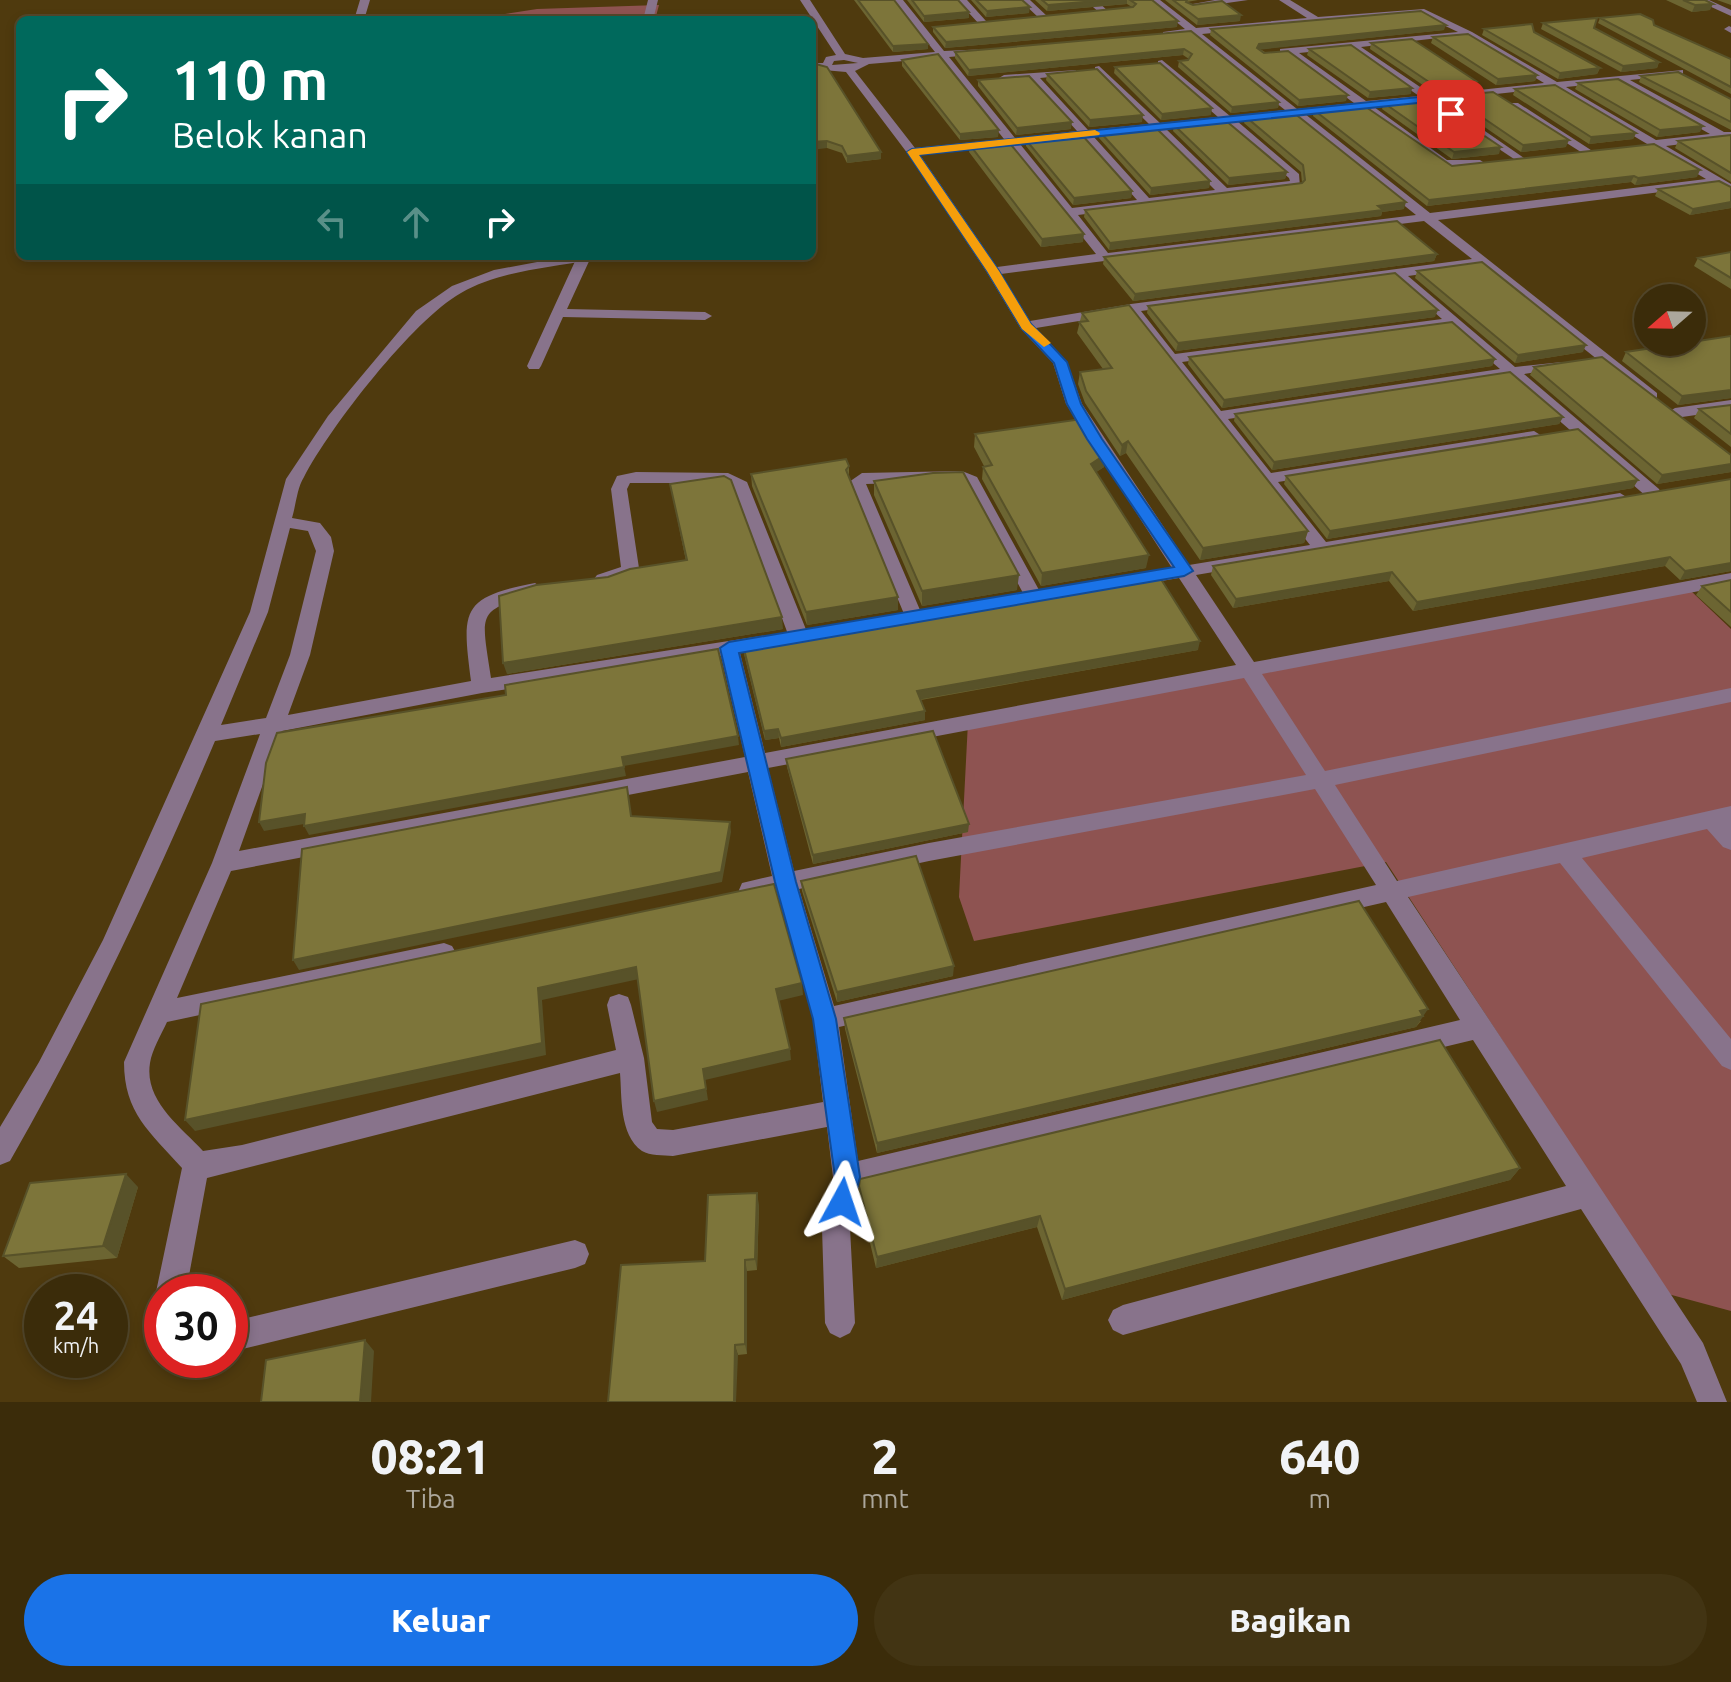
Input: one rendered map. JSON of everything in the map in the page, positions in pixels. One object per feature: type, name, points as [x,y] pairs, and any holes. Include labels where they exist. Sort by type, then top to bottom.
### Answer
[{"type":"street","points":[[805,0],[993,271],[1026,326],[1060,362],[1074,404],[1095,439],[1250,671],[1692,1354],[1712,1402]]},
{"type":"street","points":[[898,0],[1105,257]]},
{"type":"street","points":[[962,0],[983,23]]},
{"type":"street","points":[[1025,0],[1043,17]]},
{"type":"street","points":[[1089,13],[1110,11],[1090,0]]},
{"type":"street","points":[[1154,0],[1680,418],[1731,405]]},
{"type":"street","points":[[1192,5],[1243,0]]},
{"type":"street","points":[[1284,0],[1316,20]]},
{"type":"street","points":[[1701,0],[1731,13]]},
{"type":"street","points":[[1146,36],[1421,11],[1434,4]]},
{"type":"street","points":[[1421,11],[1469,34],[1731,189]]},
{"type":"street","points":[[1028,19],[1058,16]]},
{"type":"street","points":[[967,24],[998,21]]},
{"type":"street","points":[[920,28],[936,27]]},
{"type":"street","points":[[1277,52],[1469,34]]},
{"type":"street","points":[[1412,39],[1426,48]]},
{"type":"street","points":[[1352,45],[1520,160]]},
{"type":"street","points":[[816,66],[827,65],[830,59],[851,63],[989,51]]},
{"type":"street","points":[[1290,51],[1449,166],[1533,158]]},
{"type":"street","points":[[1146,65],[1183,61]]},
{"type":"street","points":[[1071,212],[1293,185],[1297,180],[1162,63]]},
{"type":"street","points":[[1665,65],[1697,77]]},
{"type":"street","points":[[992,80],[1114,68]]},
{"type":"street","points":[[1099,69],[1224,192]]},
{"type":"street","points":[[1604,71],[1726,135]]},
{"type":"street","points":[[912,152],[1681,73]]},
{"type":"street","points":[[1033,76],[1146,202]]},
{"type":"street","points":[[965,82],[978,81]]},
{"type":"street","points":[[1479,83],[1595,151],[1561,155]]},
{"type":"street","points":[[1628,147],[1726,135]]},
{"type":"street","points":[[993,271],[1731,179]]},
{"type":"street","points":[[0,1152],[48,1070],[113,945],[207,734],[259,612],[294,479],[334,419],[421,314],[474,282],[540,263],[562,260]]},
{"type":"street","points":[[534,366],[583,260]]},
{"type":"street","points":[[1026,326],[1131,308],[1481,262]]},
{"type":"street","points":[[1004,602],[1661,492],[1580,429],[1396,272]]},
{"type":"street","points":[[1131,308],[1321,547]]},
{"type":"street","points":[[558,313],[705,316]]},
{"type":"street","points":[[1171,359],[1455,321]]},
{"type":"street","points":[[1217,416],[1632,353]]},
{"type":"street","points":[[1269,478],[1580,429]]},
{"type":"street","points":[[207,734],[273,725],[482,686],[806,635],[741,486],[728,478],[636,477],[623,480],[619,489],[630,568],[623,575],[610,579],[580,582]]},
{"type":"street","points":[[914,617],[857,482],[859,480],[868,477],[967,478],[974,483],[1034,597]]},
{"type":"street","points":[[282,521],[314,527],[322,537],[325,551],[300,655],[223,863],[137,1062],[137,1086],[144,1106],[196,1164],[209,1165],[631,1058]]},
{"type":"street","points":[[223,863],[1731,579]]},
{"type":"street","points":[[482,686],[475,635],[478,610],[500,594],[549,587]]},
{"type":"street","points":[[729,648],[785,882],[825,1019],[847,1177],[836,1228],[840,1323]]},
{"type":"street","points":[[724,895],[929,852],[1320,780],[1731,695]]},
{"type":"street","points":[[825,1019],[1721,817],[1731,841]]},
{"type":"street","points":[[1564,852],[1731,1058]]},
{"type":"street","points":[[159,1013],[464,949]]},
{"type":"street","points":[[619,1005],[631,1058],[639,1127],[650,1141],[673,1143],[838,1112]]},
{"type":"street","points":[[847,1177],[1478,1027]]},
{"type":"street","points":[[175,1274],[196,1164]]},
{"type":"street","points":[[1123,1320],[1586,1194]]},
{"type":"street","points":[[248,1333],[575,1254]]},
{"type":"shaded area","points":[[659,5],[656,16],[491,16],[537,9]]},
{"type":"shaded area","points":[[1691,591],[1731,629],[1731,1311],[1668,1294],[1386,862],[974,941],[959,897],[968,722]]},
{"type":"building","points":[[858,0],[894,0],[928,44],[893,46]]},
{"type":"building","points":[[912,0],[958,0],[969,12],[924,16]]},
{"type":"building","points":[[976,0],[1022,0],[1030,7],[987,11]]},
{"type":"building","points":[[1042,0],[1108,0],[1048,5]]},
{"type":"building","points":[[1130,0],[1152,0],[1178,21],[946,42],[933,27],[1133,7],[1136,4]]},
{"type":"building","points":[[1173,0],[1187,0],[1193,5],[1222,1],[1241,15],[1198,19]]},
{"type":"building","points":[[1683,0],[1705,0],[1713,4],[1695,5]]},
{"type":"building","points":[[1421,11],[1446,25],[1259,44],[1257,48],[1264,53],[1288,51],[1348,95],[1299,100],[1211,29]]},
{"type":"building","points":[[1640,14],[1653,20],[1654,25],[1731,59],[1731,87],[1600,18]]},
{"type":"building","points":[[1597,18],[1594,28],[1659,62],[1623,66],[1543,23]]},
{"type":"building","points":[[1532,24],[1534,32],[1600,68],[1560,73],[1484,29]]},
{"type":"building","points":[[1191,31],[1279,102],[1232,107],[1179,61],[1188,60],[1192,54],[1184,49],[969,70],[955,52]]},
{"type":"building","points":[[1468,34],[1537,75],[1498,79],[1433,37]]},
{"type":"building","points":[[1412,39],[1476,81],[1435,86],[1371,43]]},
{"type":"building","points":[[1351,45],[1412,88],[1370,92],[1309,49]]},
{"type":"building","points":[[938,54],[999,130],[960,134],[902,60]]},
{"type":"building","points":[[1160,63],[1212,108],[1162,114],[1115,67]]},
{"type":"building","points":[[816,64],[827,67],[881,152],[847,156],[842,146],[827,141],[816,142]]},
{"type":"building","points":[[1097,69],[1143,115],[1090,120],[1047,74]]},
{"type":"building","points":[[1678,72],[1731,99],[1731,122],[1641,76]]},
{"type":"building","points":[[1029,76],[1072,122],[1017,128],[978,80]]},
{"type":"building","points":[[1618,79],[1703,126],[1660,130],[1578,83]]},
{"type":"building","points":[[1555,85],[1636,133],[1591,137],[1515,89]]},
{"type":"building","points":[[1493,92],[1569,140],[1523,145],[1451,96]]},
{"type":"building","points":[[1428,98],[1501,147],[1454,152],[1384,103]]},
{"type":"building","points":[[1363,105],[1452,166],[1654,144],[1700,170],[1429,200],[1314,110]]},
{"type":"building","points":[[1294,113],[1406,202],[1378,206],[1383,210],[1110,243],[1085,210],[1302,183],[1305,180],[1303,165],[1246,117]]},
{"type":"building","points":[[1225,120],[1287,172],[1229,178],[1174,125]]},
{"type":"building","points":[[1155,127],[1210,181],[1151,188],[1100,132]]},
{"type":"building","points":[[1082,135],[1132,191],[1074,198],[1026,140]]},
{"type":"building","points":[[1731,135],[1731,173],[1678,141]]},
{"type":"building","points":[[1008,141],[1084,234],[1042,239],[970,145]]},
{"type":"building","points":[[1719,181],[1731,187],[1731,202],[1693,209],[1658,189]]},
{"type":"building","points":[[1397,221],[1437,254],[1135,294],[1104,257]]},
{"type":"building","points":[[1731,252],[1731,278],[1698,258]]},
{"type":"building","points":[[1482,262],[1586,345],[1518,355],[1417,271]]},
{"type":"building","points":[[1395,273],[1438,310],[1178,343],[1148,306]]},
{"type":"building","points":[[1129,305],[1308,531],[1203,548],[1128,441],[1122,445],[1086,391],[1080,372],[1112,368],[1079,322],[1088,321],[1082,313]]},
{"type":"building","points":[[1452,322],[1495,359],[1224,400],[1189,357]]},
{"type":"building","points":[[1731,336],[1731,390],[1682,396],[1626,352],[1634,351],[1634,356],[1706,356],[1706,340]]},
{"type":"building","points":[[1602,357],[1731,455],[1731,464],[1662,475],[1534,367]]},
{"type":"building","points":[[1510,372],[1563,417],[1274,462],[1235,414]]},
{"type":"building","points":[[1731,405],[1731,434],[1699,409]]},
{"type":"building","points":[[1082,419],[1106,454],[1091,464],[1149,555],[1042,573],[983,467],[992,465],[975,434]]},
{"type":"building","points":[[1578,429],[1638,480],[1330,531],[1286,476]]},
{"type":"building","points":[[846,459],[849,466],[846,470],[898,597],[806,612],[751,474]]},
{"type":"building","points":[[963,472],[1019,575],[922,591],[874,481]]},
{"type":"building","points":[[724,476],[731,480],[782,617],[503,663],[499,596],[536,585],[608,577],[630,569],[687,560],[670,484]]},
{"type":"building","points":[[1731,479],[1731,563],[1685,571],[1670,557],[1417,602],[1392,572],[1236,599],[1213,566]]},
{"type":"building","points":[[1159,576],[1200,641],[917,691],[925,711],[781,738],[778,729],[764,731],[743,645]]},
{"type":"building","points":[[1731,580],[1731,612],[1702,586]]},
{"type":"building","points":[[718,649],[738,736],[622,757],[624,767],[304,826],[305,814],[259,822],[266,763],[277,733],[506,695],[505,685]]},
{"type":"building","points":[[933,731],[969,824],[813,855],[786,759]]},
{"type":"building","points":[[627,787],[631,816],[730,822],[721,872],[293,960],[302,849]]},
{"type":"building","points":[[916,856],[954,966],[837,992],[801,881]]},
{"type":"building","points":[[774,884],[802,983],[776,989],[790,1049],[703,1069],[706,1089],[654,1101],[636,967],[538,988],[542,1043],[185,1120],[201,1004]]},
{"type":"building","points":[[1359,901],[1428,1009],[1420,1011],[1423,1016],[877,1143],[844,1018]]},
{"type":"building","points":[[1440,1040],[1520,1168],[1065,1289],[1040,1216],[877,1257],[859,1186],[860,1179]]},
{"type":"building","points":[[126,1174],[103,1246],[3,1256],[30,1183]]},
{"type":"building","points":[[757,1193],[755,1259],[745,1260],[745,1344],[735,1345],[734,1402],[608,1402],[621,1265],[705,1261],[708,1195]]},
{"type":"building","points":[[365,1340],[360,1402],[261,1402],[266,1360]]},
{"type":"slow traffic","points":[[1044,343],[1026,326],[993,271],[912,152],[1095,133]]},
{"type":"route","points":[[842,1202],[847,1177],[825,1019],[785,882],[729,648],[1184,571],[1074,404],[1060,362],[1026,326],[993,271],[912,152],[1429,99],[1451,114]]}]
